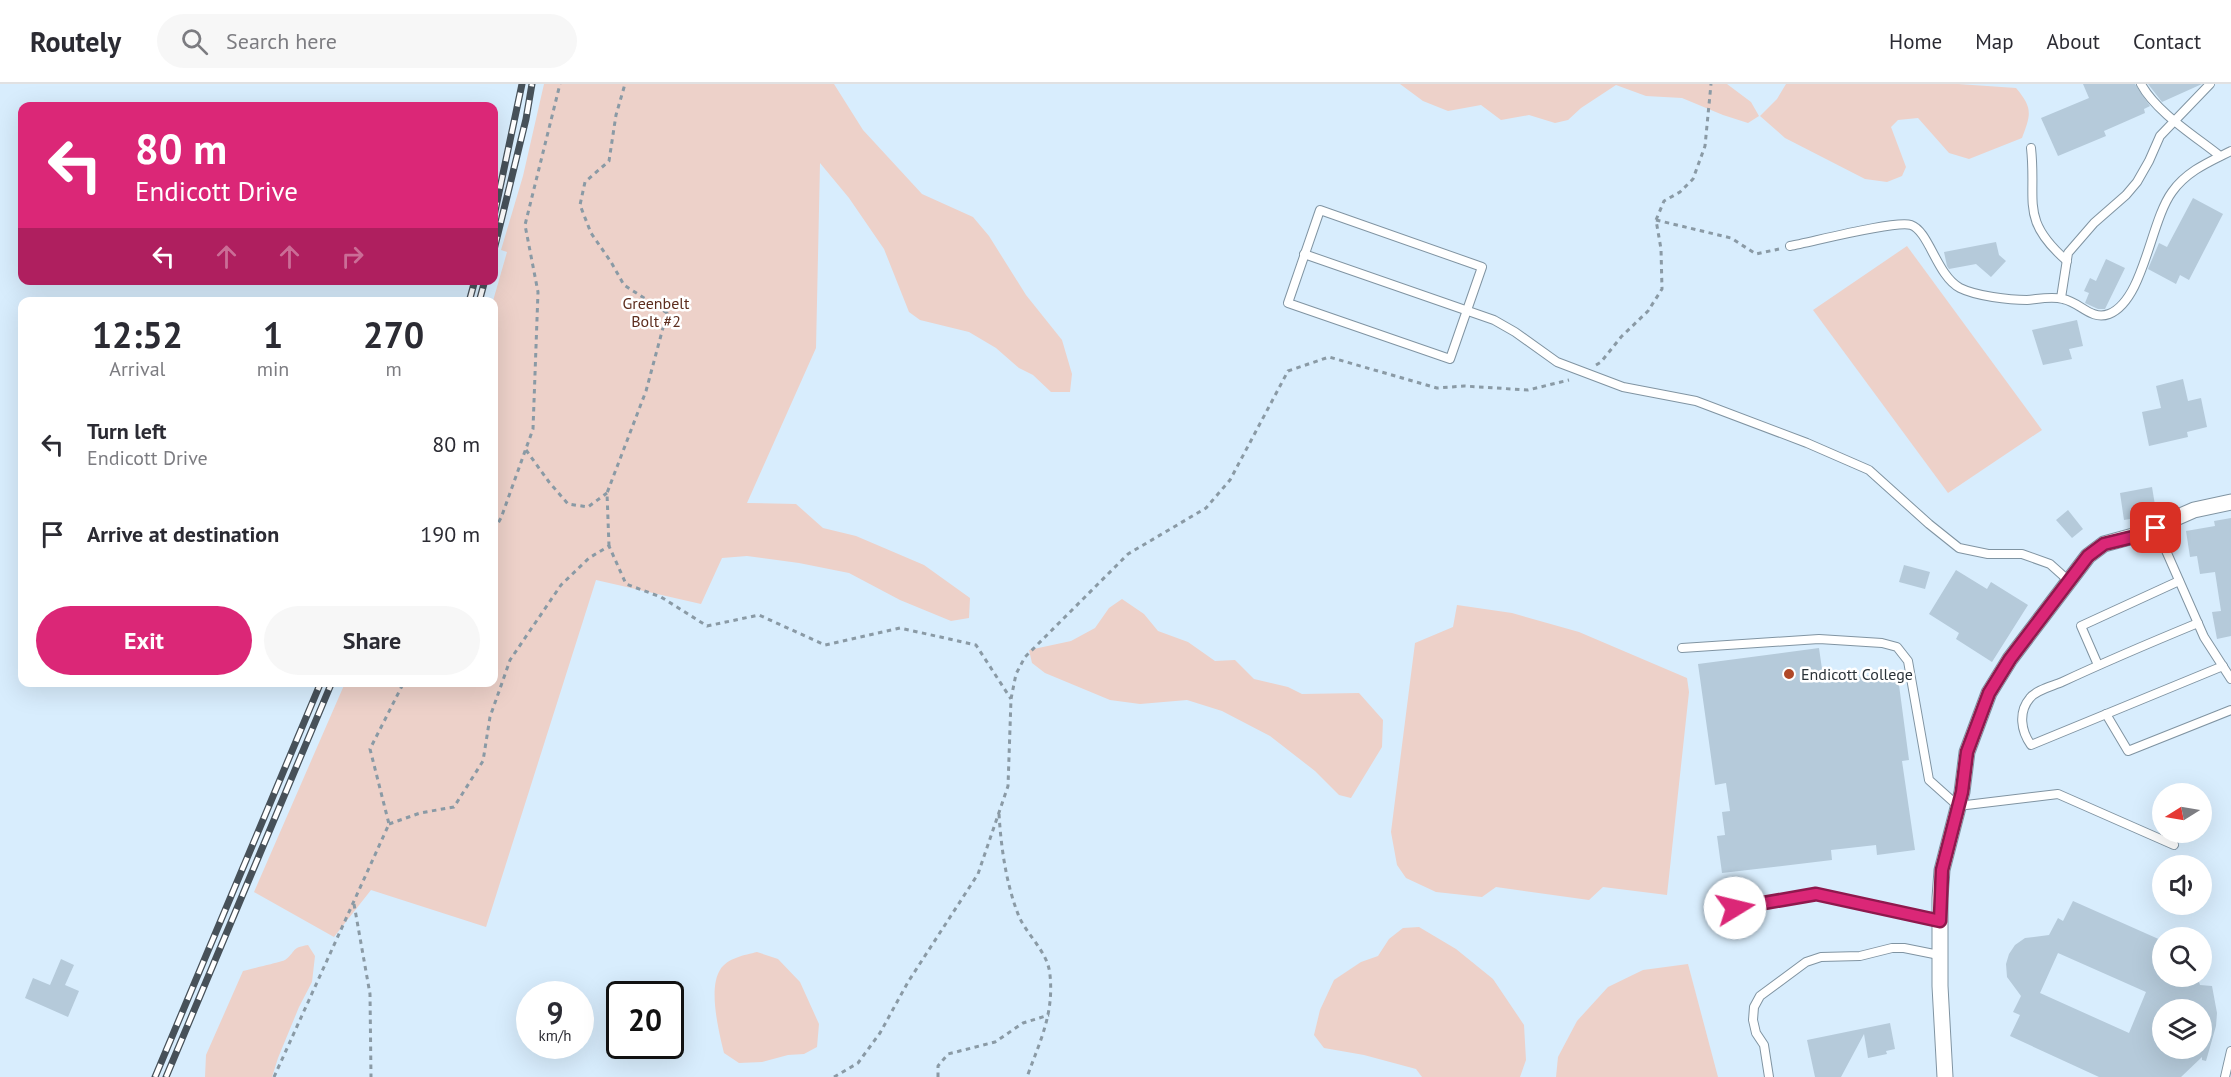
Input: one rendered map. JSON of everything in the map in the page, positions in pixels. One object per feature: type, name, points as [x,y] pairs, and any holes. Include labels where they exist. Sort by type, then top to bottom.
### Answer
[{"type":"street","points":[[1945,1077],[1940,955],[1942,870],[1958,806],[1967,752],[1989,693],[2010,659],[2088,556],[2104,544],[2137,536],[2194,510],[2231,502]]},
{"type":"lane","points":[[2141,84],[2147,95],[2220,156]]},
{"type":"lane","points":[[2061,298],[2068,253],[2094,224],[2127,195],[2137,182],[2160,136],[2210,84]]},
{"type":"lane","points":[[2031,148],[2032,209],[2037,227],[2049,245],[2067,261]]},
{"type":"lane","points":[[1791,246],[1906,224],[1914,225],[1947,277],[1960,288],[1995,297],[2026,300],[2061,298],[2069,300],[2093,315],[2107,315],[2122,306],[2140,274],[2157,223],[2172,192],[2194,169],[2231,151]]},
{"type":"lane","points":[[1320,210],[1482,267],[1466,311],[1450,359],[1288,303],[1320,210]]},
{"type":"lane","points":[[1304,254],[1494,320],[1557,362],[1583,372],[1623,387],[1696,401],[1807,443],[1869,470],[1959,548],[1988,554],[2022,554],[2050,564],[2069,581]]},
{"type":"lane","points":[[2156,528],[2204,637],[2231,678]]},
{"type":"lane","points":[[2098,665],[2081,626],[2179,581]]},
{"type":"lane","points":[[2198,623],[2031,696],[2023,709],[2022,724],[2031,745],[2223,666]]},
{"type":"lane","points":[[1682,648],[1819,639],[1882,643],[1898,647],[1908,661],[1929,780],[1958,806],[2058,794],[2174,845]]},
{"type":"lane","points":[[2106,714],[2128,751],[2231,710]]},
{"type":"lane","points":[[1735,908],[1816,894],[1940,921]]},
{"type":"lane","points":[[1769,1077],[1764,1045],[1756,1033],[1753,1020],[1754,1007],[1760,996],[1806,962],[1821,957],[1860,956],[1904,948],[1940,955]]},
{"type":"lane","points":[[2225,1077],[2231,1051]]},
{"type":"path","points":[[498,523],[533,429],[538,292],[525,225],[560,84]]},
{"type":"path","points":[[625,84],[616,115],[609,160],[585,182],[580,206],[591,233],[624,285],[667,313],[646,392],[607,493],[609,546],[626,584],[661,597],[706,626],[759,615],[825,645],[900,628],[976,645],[1011,699]]},
{"type":"path","points":[[834,1077],[858,1063],[880,1033],[908,982],[978,874],[1008,786],[1011,699],[1016,674],[1026,657],[1128,554],[1206,508],[1230,480],[1288,371],[1329,357],[1437,388],[1464,386],[1528,390],[1565,382],[1601,362],[1621,337],[1648,311],[1662,289],[1661,249],[1656,220],[1664,201],[1680,192],[1693,179],[1705,146],[1711,84]]},
{"type":"path","points":[[1656,220],[1731,238],[1756,254],[1791,246]]},
{"type":"path","points":[[526,450],[549,483],[568,504],[588,507],[607,493]]},
{"type":"path","points":[[389,824],[420,813],[454,807],[483,761],[490,717],[510,660],[561,585],[589,558],[609,546]]},
{"type":"path","points":[[274,1077],[389,824],[370,749],[401,687]]},
{"type":"path","points":[[999,813],[1001,849],[1018,915],[1044,955],[1050,973],[1050,1014],[1027,1077]]},
{"type":"path","points":[[353,902],[370,994],[371,1077]]},
{"type":"path","points":[[938,1077],[938,1065],[948,1054],[995,1042],[1023,1023],[1050,1014]]},
{"type":"green space","name":"Greenbelt Bolt #2","points":[[544,84],[834,84],[863,130],[922,194],[973,217],[989,236],[1026,295],[1062,340],[1072,374],[1070,392],[1051,392],[1033,375],[1019,368],[996,348],[969,332],[920,320],[909,312],[884,249],[849,198],[820,163],[816,348],[747,503],[796,504],[823,528],[856,536],[924,565],[970,598],[969,618],[951,621],[900,600],[849,573],[747,556],[722,558],[701,604],[596,580],[486,927],[371,890],[334,937],[254,892],[343,687],[498,687],[498,297],[494,297],[507,252],[501,250],[523,176]]},
{"type":"green space","points":[[1400,84],[1727,84],[1751,102],[1759,116],[1748,123],[1682,98],[1646,96],[1616,85],[1581,108],[1568,120],[1555,123],[1529,115],[1501,120],[1481,105],[1448,111],[1423,101]]},
{"type":"green space","points":[[1786,84],[1958,84],[2016,88],[2028,106],[2029,117],[2022,138],[1969,159],[1949,153],[1918,118],[1898,120],[1891,127],[1906,167],[1902,176],[1887,182],[1865,179],[1785,138],[1760,116],[1777,99]]},
{"type":"green space","points":[[1907,246],[2042,430],[1948,493],[1813,310]]},
{"type":"green space","points":[[1122,599],[1144,614],[1158,631],[1188,642],[1215,661],[1235,660],[1254,679],[1288,687],[1302,694],[1359,693],[1383,720],[1382,747],[1351,798],[1339,795],[1315,771],[1270,736],[1222,711],[1187,700],[1140,704],[1110,700],[1045,673],[1032,663],[1029,650],[1071,641],[1095,628],[1109,608]]},
{"type":"green space","points":[[1457,605],[1512,613],[1579,632],[1687,678],[1689,692],[1667,895],[1603,887],[1589,900],[1496,887],[1482,897],[1436,892],[1406,878],[1397,865],[1391,832],[1415,643],[1453,627]]},
{"type":"green space","points":[[1419,927],[1456,949],[1493,979],[1524,1025],[1526,1060],[1520,1077],[1422,1077],[1416,1069],[1364,1055],[1324,1048],[1314,1035],[1320,1010],[1334,980],[1361,962],[1378,956],[1389,939],[1403,928]]},
{"type":"green space","points":[[308,945],[315,956],[312,982],[299,1007],[272,1077],[205,1077],[206,1055],[243,971],[285,960],[296,949]]},
{"type":"green space","points":[[757,952],[778,959],[800,982],[819,1024],[817,1047],[804,1054],[788,1055],[762,1062],[739,1063],[724,1053],[716,1011],[715,988],[723,966],[737,958]]},
{"type":"green space","points":[[1688,964],[1718,1077],[1556,1077],[1558,1057],[1577,1021],[1608,987],[1643,970]]},
{"type":"building","points":[[2083,84],[2135,84],[2150,106],[2144,109],[2145,113],[2104,131],[2106,136],[2058,156],[2041,118],[2089,98]]},
{"type":"building","points":[[2148,84],[2202,84],[2162,102]]},
{"type":"building","points":[[2193,198],[2223,214],[2189,280],[2180,275],[2176,284],[2148,269],[2159,243],[2167,247]]},
{"type":"building","points":[[1996,242],[1999,255],[2006,261],[1991,277],[1976,264],[1949,269],[1947,266],[1944,252]]},
{"type":"building","points":[[2106,259],[2125,268],[2105,309],[2098,309],[2085,303],[2089,293],[2084,291],[2090,278],[2096,281]]},
{"type":"building","points":[[2077,320],[2083,346],[2069,349],[2072,359],[2043,365],[2032,330]]},
{"type":"building","points":[[2183,379],[2188,401],[2201,398],[2207,427],[2187,432],[2188,437],[2149,446],[2142,412],[2161,408],[2156,386]]},
{"type":"building","points":[[2152,487],[2155,505],[2146,507],[2147,516],[2124,520],[2120,493]]},
{"type":"building","points":[[2068,510],[2083,529],[2072,538],[2056,520]]},
{"type":"building","points":[[2231,518],[2231,636],[2217,639],[2212,612],[2221,611],[2215,572],[2200,574],[2197,556],[2190,557],[2186,531],[2215,526],[2214,521]]},
{"type":"building","points":[[1904,565],[1930,572],[1925,589],[1899,582]]},
{"type":"building","points":[[1956,570],[1987,589],[1991,582],[2028,605],[1992,662],[1956,639],[1959,633],[1929,614]]},
{"type":"building","points":[[1819,648],[1824,683],[1897,670],[1909,760],[1902,761],[1915,850],[1877,855],[1876,845],[1831,850],[1832,860],[1722,873],[1717,836],[1725,835],[1722,812],[1730,811],[1726,783],[1715,785],[1698,664]]},
{"type":"building","points":[[2073,901],[2152,936],[2152,987],[2212,986],[2217,1013],[2212,1040],[2212,999],[2152,999],[2152,1059],[2200,1059],[2181,1077],[2099,1077],[2010,1036],[2020,1015],[2013,1012],[2021,996],[2007,977],[2006,964],[2009,954],[2015,945],[2025,938],[2049,935],[2058,918],[2063,921]],"holes":[[[2058,953],[2146,992],[2129,1033],[2040,993]]]},
{"type":"building","points":[[61,959],[74,965],[65,985],[79,991],[68,1017],[25,998],[33,978],[50,985]]},
{"type":"building","points":[[1890,1023],[1895,1049],[1886,1051],[1887,1054],[1868,1058],[1864,1034],[1841,1077],[1815,1077],[1807,1040]]},
{"type":"railway","points":[[498,197],[522,84]]},
{"type":"railway","points":[[498,234],[526,119],[532,84]]},
{"type":"railway","points":[[470,297],[474,285]]},
{"type":"railway","points":[[480,297],[484,285]]},
{"type":"railway","points":[[155,1077],[319,687]]},
{"type":"railway","points":[[166,1077],[330,687]]},
{"type":"place","name":"Endicott College","points":[[1789,674]]},
{"type":"route","points":[[1735,908],[1816,894],[1940,921],[1942,870],[1962,792],[1967,752],[1989,693],[2010,659],[2088,556],[2104,544],[2120,538],[2137,536],[2156,528]]}]
